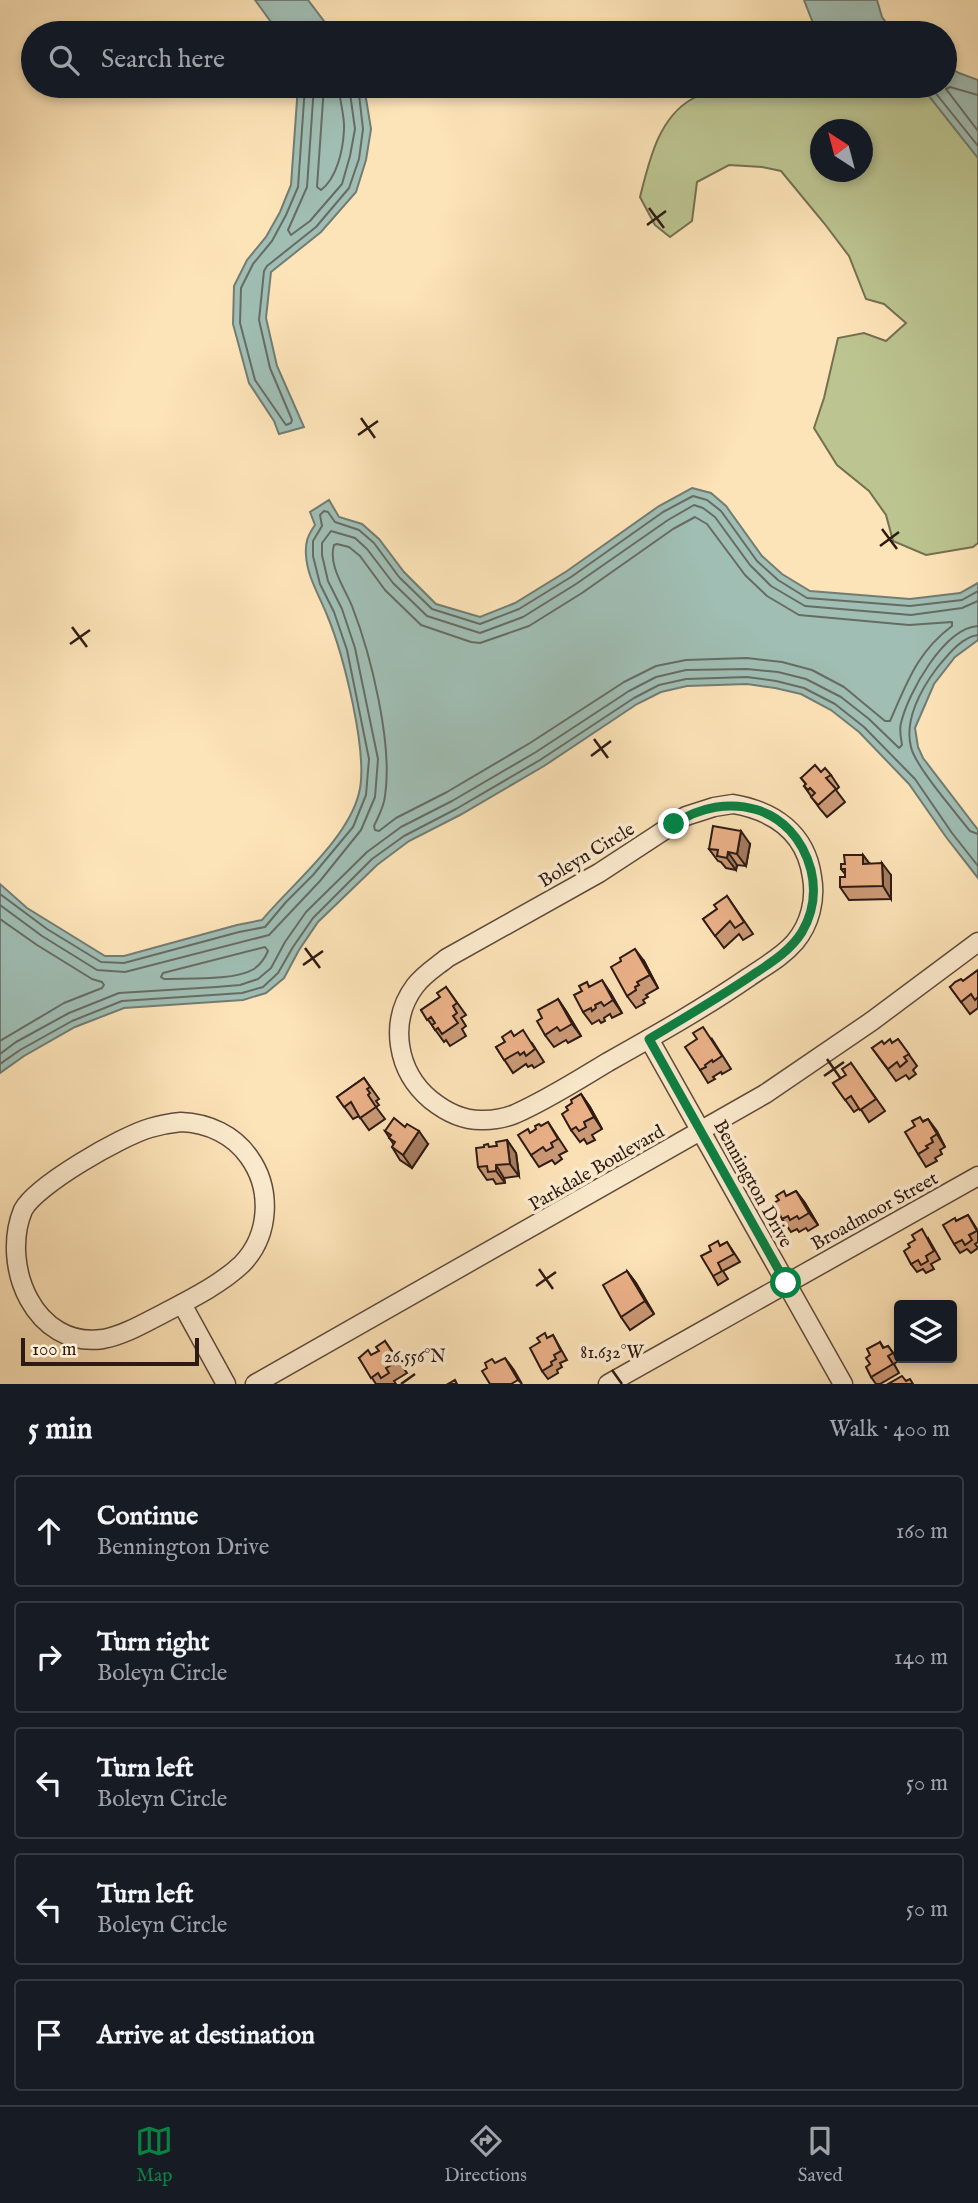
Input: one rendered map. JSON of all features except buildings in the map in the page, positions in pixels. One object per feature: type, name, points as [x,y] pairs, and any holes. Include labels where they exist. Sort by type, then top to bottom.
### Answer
[{"type":"street","name":"Boleyn Circle","points":[[733,804],[768,814],[793,834],[808,858],[814,895],[803,929],[784,953],[727,992],[649,1039],[526,1109],[497,1119],[480,1121],[450,1113],[425,1096],[407,1071],[399,1042],[404,1009],[409,996],[429,971],[447,958],[599,873],[686,816],[733,804]]},
{"type":"street","name":"Parkdale Boulevard","points":[[255,1384],[701,1131],[805,1068],[978,942]]},
{"type":"street","name":"Bennington Drive","points":[[649,1039],[843,1384]]},
{"type":"street","points":[[195,1122],[219,1131],[244,1150],[261,1176],[265,1211],[262,1226],[254,1247],[242,1263],[182,1304],[110,1338],[79,1339],[52,1327],[40,1318],[27,1302],[15,1274],[13,1241],[23,1209],[34,1195],[48,1185],[97,1154],[149,1128],[195,1122]]},
{"type":"street","name":"Broadmoor Street","points":[[608,1384],[978,1176]]},
{"type":"street","points":[[182,1304],[226,1384]]},
{"type":"green space","points":[[694,98],[931,98],[978,158],[978,543],[973,547],[926,555],[893,541],[886,515],[869,491],[837,465],[814,428],[838,338],[864,333],[886,341],[906,323],[884,304],[866,299],[849,256],[781,171],[729,165],[697,182],[692,221],[670,237],[655,225],[640,197],[657,142],[671,117]]},
{"type":"water","points":[[255,0],[308,0],[324,21],[270,21]]},
{"type":"water","points":[[804,0],[877,0],[885,21],[812,21]]},
{"type":"water","points":[[957,72],[978,80],[978,158],[931,98],[957,98]]},
{"type":"water","points":[[297,98],[366,98],[371,129],[366,160],[356,192],[321,232],[271,272],[266,318],[277,366],[304,427],[279,434],[274,421],[249,383],[233,324],[234,286],[247,260],[266,237],[291,185]]},
{"type":"water","points":[[692,488],[711,493],[726,506],[762,556],[782,574],[810,591],[910,599],[960,593],[978,583],[978,640],[955,657],[934,684],[915,728],[923,758],[978,830],[978,878],[909,784],[859,732],[831,710],[801,694],[775,688],[747,684],[687,686],[661,692],[637,704],[544,766],[409,841],[377,865],[318,922],[284,978],[266,993],[243,1000],[124,1008],[75,1027],[0,1073],[0,884],[27,908],[105,956],[124,956],[262,920],[318,860],[353,810],[361,776],[357,730],[340,653],[307,563],[307,542],[315,525],[310,512],[329,500],[339,517],[362,524],[379,539],[404,572],[436,604],[480,617],[515,603],[567,571],[659,506]]},
{"type":"route","points":[[674,824],[700,810],[733,804],[751,807],[780,821],[793,834],[808,858],[814,895],[810,914],[795,941],[784,953],[727,992],[649,1039],[786,1283]]}]
